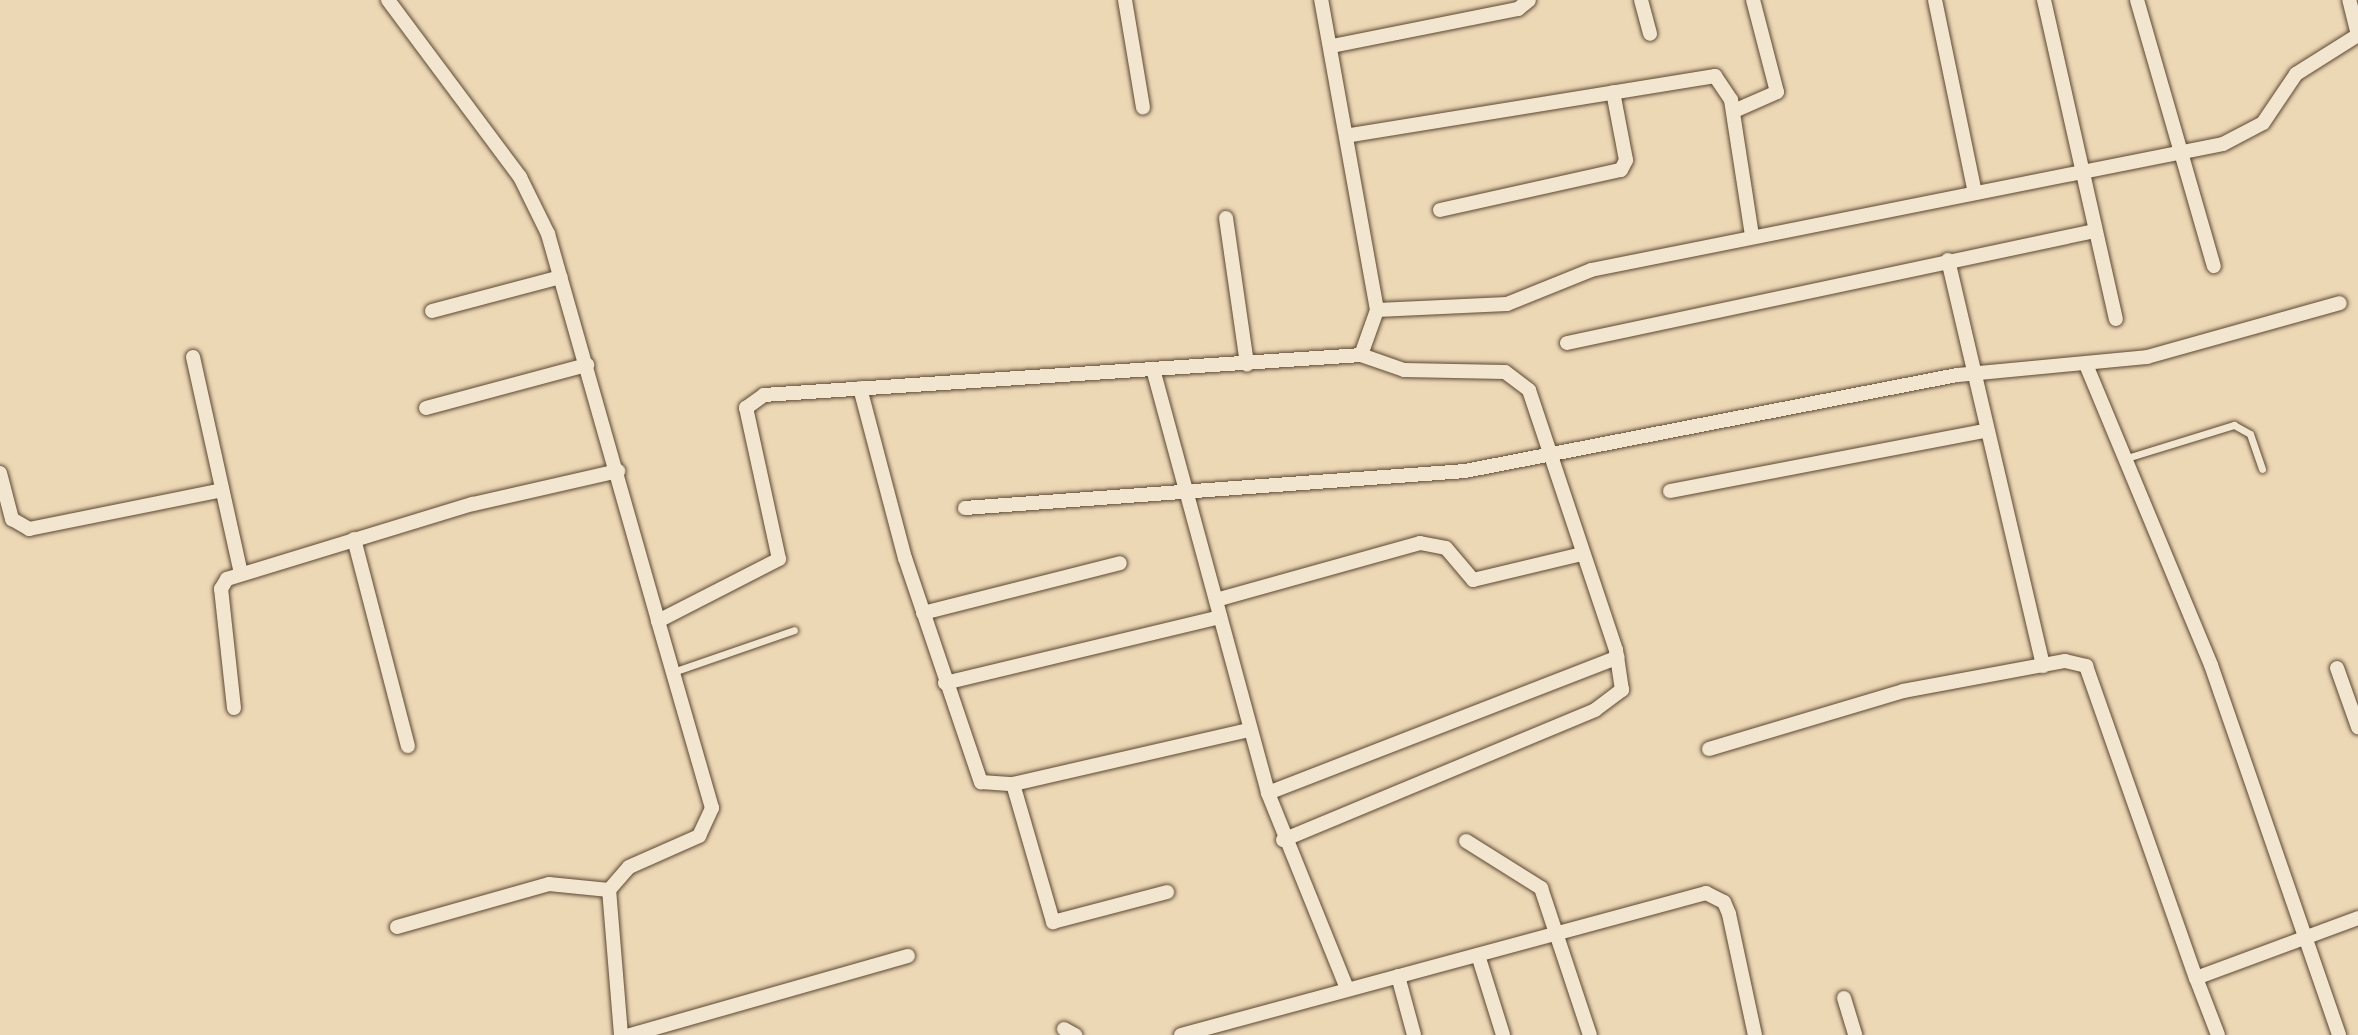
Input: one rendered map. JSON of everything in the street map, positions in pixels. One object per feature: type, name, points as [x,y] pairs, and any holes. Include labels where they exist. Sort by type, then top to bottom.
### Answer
[{"type":"street","points":[[388,0],[528,190],[561,277],[712,808],[709,826],[629,867],[609,890],[621,1035]]},
{"type":"street","points":[[1125,0],[1143,108]]},
{"type":"street","points":[[1321,0],[1351,135],[1377,310],[1361,355]]},
{"type":"street","points":[[1332,46],[1518,9],[1529,0]]},
{"type":"street","points":[[1641,0],[1650,34]]},
{"type":"street","points":[[1734,111],[1777,92],[1753,0]]},
{"type":"street","points":[[1935,0],[1975,193]]},
{"type":"street","points":[[2044,0],[2116,319]]},
{"type":"street","points":[[2137,0],[2185,151],[2214,266]]},
{"type":"street","points":[[1377,310],[1507,304],[1591,270],[2241,138],[2263,123],[2296,74],[2358,35],[2349,0]]},
{"type":"street","points":[[1351,135],[1715,76],[1723,78],[1734,111],[1752,236]]},
{"type":"street","points":[[1440,210],[1621,170],[1626,160],[1613,92]]},
{"type":"street","points":[[1226,218],[1247,364]]},
{"type":"street","points":[[1567,343],[2095,231]]},
{"type":"street","points":[[1948,260],[1970,373],[2043,666]]},
{"type":"street","points":[[432,311],[561,277]]},
{"type":"street","points":[[965,508],[1187,489],[1382,480],[1547,455],[1970,373],[2087,367],[2340,303]]},
{"type":"street","points":[[658,621],[779,559],[745,418],[752,400],[860,388],[1361,355],[1404,370],[1487,368],[1521,380],[1618,657],[1622,690],[1595,710],[1283,840]]},
{"type":"street","points":[[193,357],[241,574]]},
{"type":"street","points":[[426,408],[587,365]]},
{"type":"street","points":[[2087,367],[2130,457],[2339,1035]]},
{"type":"street","points":[[1153,369],[1268,793],[1283,840],[1347,989]]},
{"type":"street","points":[[860,388],[923,613],[981,782],[1013,784],[1249,730]]},
{"type":"street","points":[[1670,491],[1984,431]]},
{"type":"street","points":[[234,708],[221,589],[241,574],[354,539],[618,471]]},
{"type":"street","points":[[0,473],[12,519],[29,529],[222,490]]},
{"type":"street","points":[[354,539],[408,746]]},
{"type":"street","points":[[1216,600],[1420,543],[1446,548],[1473,580],[1582,554]]},
{"type":"street","points":[[923,613],[1120,563]]},
{"type":"street","points":[[945,683],[1220,617]]},
{"type":"street","points":[[1268,793],[1618,657]]},
{"type":"street","points":[[1709,749],[1903,691],[2043,666],[2077,663],[2094,679],[2218,1035]]},
{"type":"street","points":[[2337,668],[2358,727]]},
{"type":"street","points":[[1013,784],[1053,922],[1167,892]]},
{"type":"street","points":[[1466,841],[1493,862],[1531,877],[1557,935],[1590,1035]]},
{"type":"street","points":[[397,927],[549,884],[609,890]]},
{"type":"street","points":[[1181,1035],[1347,989],[1716,895],[1729,914],[1755,1035]]},
{"type":"street","points":[[2196,978],[2358,918]]},
{"type":"street","points":[[1478,955],[1503,1035]]},
{"type":"street","points":[[630,1035],[908,956]]},
{"type":"street","points":[[1398,976],[1414,1035]]},
{"type":"street","points":[[1844,998],[1855,1035]]},
{"type":"lane","points":[[2130,457],[2234,425],[2250,434],[2262,469]]},
{"type":"lane","points":[[673,672],[794,630]]}]
